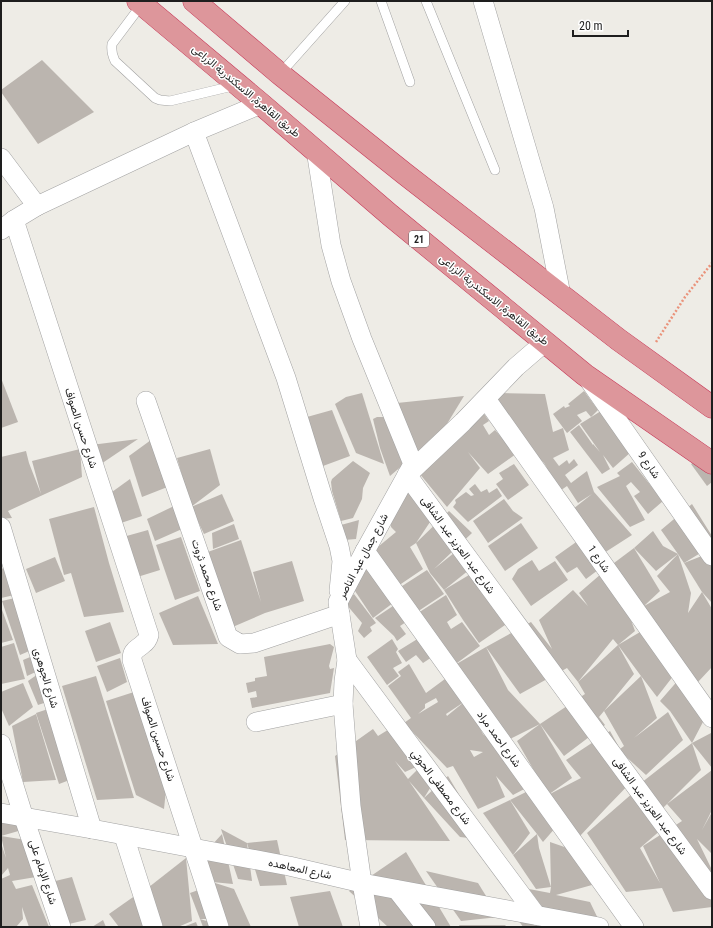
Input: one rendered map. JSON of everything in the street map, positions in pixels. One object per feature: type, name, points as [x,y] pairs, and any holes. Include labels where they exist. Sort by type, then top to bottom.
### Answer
[{"type":"highway","points":[[194,1],[280,74],[561,296],[645,359],[712,406]]},
{"type":"highway","name":"طريق القاهرة, الاسكندرية الزراعى","points":[[140,3],[316,150],[390,215],[585,375],[712,462]]},
{"type":"street","points":[[483,1],[544,208],[561,296]]},
{"type":"street","points":[[7,225],[37,206],[194,132],[261,104]]},
{"type":"street","points":[[194,132],[286,378],[339,546],[342,561],[339,608]]},
{"type":"street","points":[[316,150],[331,245],[341,281],[362,338],[413,464],[407,475]]},
{"type":"street","points":[[1,158],[37,206]]},
{"type":"street","name":"شارع حسن الصواف","points":[[7,225],[149,635]]},
{"type":"street","name":"شارع جمال عبد الناصر","points":[[370,927],[351,806],[343,704],[347,660],[339,608],[365,551],[407,475],[463,422],[516,367],[546,342]]},
{"type":"street","name":"شارع 9","points":[[585,375],[712,556]]},
{"type":"street","name":"شارع 1","points":[[486,399],[712,718]]},
{"type":"street","name":"شارع محمد ثروت","points":[[146,401],[228,637],[240,644],[254,643],[339,608]]},
{"type":"street","name":"شارع عبد العزيز عبد الشافى","points":[[407,475],[712,890]]},
{"type":"street","name":"شارع الجوهرى","points":[[1,527],[92,829]]},
{"type":"street","name":"شارع احمد مراد","points":[[365,551],[634,927]]},
{"type":"street","name":"شارع حسين الصواف","points":[[149,635],[143,645],[134,651],[132,660],[219,927]]},
{"type":"street","name":"شارع مصطفى الحوتي","points":[[347,660],[536,915]]},
{"type":"street","points":[[256,722],[343,704]]},
{"type":"street","name":"شارع الإمام على","points":[[1,744],[61,927]]},
{"type":"street","name":"شارع المعاهده","points":[[1,814],[92,829],[289,866],[397,890],[536,915],[576,925],[599,927]]},
{"type":"street","points":[[124,836],[152,927]]},
{"type":"street","points":[[397,890],[426,927]]},
{"type":"lane","points":[[280,74],[345,1]]},
{"type":"lane","points":[[381,1],[410,82]]},
{"type":"lane","points":[[426,1],[495,170]]},
{"type":"lane","points":[[140,3],[112,44],[111,50],[115,61],[155,98],[170,101],[238,85]]},
{"type":"path","points":[[645,359],[685,296],[712,263]]},
{"type":"building","points":[[42,60],[94,112],[38,144],[1,90]]},
{"type":"building","points":[[1,378],[18,422],[1,428]]},
{"type":"building","points":[[584,391],[598,410],[591,417],[586,411],[577,415],[582,421],[567,433],[553,414],[564,406],[565,408],[570,406],[568,404]]},
{"type":"building","points":[[362,393],[384,464],[356,453],[335,404],[346,397]]},
{"type":"building","points":[[499,393],[545,394],[553,432],[563,428],[569,450],[553,458],[559,466],[567,460],[569,464],[574,459],[578,465],[565,475],[571,483],[587,471],[594,492],[632,535],[604,553],[573,509],[592,494],[578,503],[567,486],[557,493],[540,471],[547,468],[544,463],[490,410]]},
{"type":"building","points":[[464,396],[439,437],[417,452],[397,403]]},
{"type":"building","points":[[476,402],[489,421],[483,425],[489,435],[495,430],[516,454],[488,474],[468,452],[480,468],[447,507],[419,473]]},
{"type":"building","points":[[332,410],[350,456],[323,466],[307,417]]},
{"type":"building","points":[[601,411],[631,452],[613,468],[603,455],[610,469],[602,474],[570,432],[579,425],[593,445],[600,452],[580,424]]},
{"type":"building","points":[[377,417],[392,417],[404,464],[390,476],[380,448],[373,419]]},
{"type":"building","points":[[138,439],[98,466],[91,445]]},
{"type":"building","points":[[151,440],[170,486],[142,497],[129,456]]},
{"type":"building","points":[[80,449],[82,477],[8,511],[12,518],[1,519],[1,457],[26,451],[41,494],[32,461]]},
{"type":"building","points":[[210,449],[220,485],[191,507],[177,458]]},
{"type":"building","points":[[697,460],[712,466],[712,482],[707,486],[691,464]]},
{"type":"building","points":[[353,461],[370,473],[363,488],[362,499],[353,518],[341,521],[332,491],[331,482],[332,479]]},
{"type":"building","points":[[632,462],[663,501],[648,514],[634,496],[640,492],[631,482],[626,486],[645,520],[630,527],[597,487],[620,476],[617,473]]},
{"type":"building","points":[[514,464],[529,485],[508,500],[496,484],[503,479],[499,473]]},
{"type":"building","points":[[130,479],[142,516],[121,523],[112,492]]},
{"type":"building","points":[[475,484],[481,492],[487,489],[489,493],[497,488],[502,496],[468,522],[453,507],[456,503],[455,500],[466,492],[471,496],[474,495],[469,489]]},
{"type":"building","points":[[409,490],[436,513],[416,543],[410,547],[423,569],[398,586],[373,551],[396,532],[391,527],[391,523]]},
{"type":"building","points":[[222,494],[234,521],[204,534],[191,507]]},
{"type":"building","points":[[504,499],[513,511],[523,518],[488,543],[473,521]]},
{"type":"building","points":[[692,504],[712,536],[712,546],[684,563],[661,530]]},
{"type":"building","points":[[174,506],[182,529],[155,541],[147,519]]},
{"type":"building","points":[[94,507],[124,612],[84,617],[71,573],[64,575],[49,519]]},
{"type":"building","points":[[449,511],[472,533],[434,569],[454,553],[469,570],[444,590],[430,573],[416,543]]},
{"type":"building","points":[[359,520],[356,539],[344,540],[341,525]]},
{"type":"building","points":[[521,523],[538,548],[505,571],[488,546]]},
{"type":"building","points":[[234,524],[239,539],[213,549],[212,533]]},
{"type":"building","points":[[148,530],[160,570],[134,578],[123,537]]},
{"type":"building","points":[[653,531],[663,546],[678,554],[656,571],[634,548]]},
{"type":"building","points":[[181,537],[200,591],[175,600],[156,545]]},
{"type":"building","points":[[241,540],[261,602],[253,572],[292,561],[304,601],[265,613],[228,629],[205,553]]},
{"type":"building","points":[[579,540],[598,570],[586,579],[577,567],[567,573],[555,557]]},
{"type":"building","points":[[634,548],[660,591],[644,606],[610,566]]},
{"type":"building","points":[[712,552],[712,603],[702,592],[684,563]]},
{"type":"building","points":[[678,554],[691,593],[688,613],[702,592],[712,609],[712,667],[698,682],[644,606],[670,592],[657,576]]},
{"type":"building","points":[[55,557],[65,581],[36,593],[26,569]]},
{"type":"building","points":[[532,560],[539,571],[555,561],[568,580],[531,606],[512,579],[518,569]]},
{"type":"building","points":[[369,561],[397,600],[373,618],[351,585]]},
{"type":"building","points":[[9,566],[19,594],[1,598],[1,569]]},
{"type":"building","points":[[427,570],[444,594],[417,612],[399,588]]},
{"type":"building","points":[[474,572],[508,623],[479,643],[444,590]]},
{"type":"building","points":[[601,574],[626,606],[635,631],[618,645],[613,639],[578,682],[567,668],[520,694],[486,647],[531,622],[552,649],[539,620],[573,590],[588,606],[579,593]]},
{"type":"building","points":[[354,594],[376,623],[370,627],[372,631],[364,638],[358,631],[362,623],[346,604]]},
{"type":"building","points":[[446,595],[457,615],[447,622],[451,629],[462,622],[480,646],[453,666],[435,640],[437,638],[418,613]]},
{"type":"building","points":[[198,596],[218,644],[173,645],[159,613]]},
{"type":"building","points":[[19,597],[34,649],[20,655],[2,601]]},
{"type":"building","points":[[399,602],[406,622],[400,626],[406,634],[397,641],[394,636],[375,618]]},
{"type":"building","points":[[1,607],[13,640],[1,643]]},
{"type":"building","points":[[110,622],[121,653],[96,662],[85,631]]},
{"type":"building","points":[[652,625],[674,675],[657,697],[618,645]]},
{"type":"building","points":[[419,638],[432,657],[423,663],[416,655],[406,662],[398,651]]},
{"type":"building","points":[[392,639],[398,649],[396,652],[402,663],[393,668],[399,676],[387,685],[367,657]]},
{"type":"building","points":[[14,643],[25,679],[1,684],[1,647]]},
{"type":"building","points":[[330,644],[334,647],[329,666],[330,669],[334,668],[330,693],[252,708],[250,698],[257,697],[256,691],[248,693],[246,683],[255,681],[255,678],[267,676],[264,657]]},
{"type":"building","points":[[618,645],[634,674],[599,717],[605,725],[564,756],[540,724],[585,694],[578,682]]},
{"type":"building","points":[[486,647],[508,690],[540,724],[510,739],[453,666]]},
{"type":"building","points":[[35,655],[40,670],[27,676],[23,660]]},
{"type":"building","points":[[120,658],[127,682],[107,692],[97,666]]},
{"type":"building","points":[[409,664],[426,693],[449,676],[466,701],[483,734],[491,740],[530,786],[513,795],[496,776],[505,797],[478,809],[453,766],[447,768],[404,723],[411,718],[388,686],[401,676],[398,672]],"holes":[[[436,698],[438,702],[418,714],[425,708],[425,704]],[[464,702],[447,716],[446,714]],[[470,750],[483,752],[474,757]]]},
{"type":"building","points":[[41,672],[50,701],[38,705],[28,681]]},
{"type":"building","points":[[96,676],[134,798],[97,800],[62,686]]},
{"type":"building","points":[[641,676],[657,718],[634,738],[668,712],[683,740],[646,775],[623,754],[636,777],[580,836],[548,795],[581,778],[566,760],[610,731],[620,749],[624,746],[604,711]]},
{"type":"building","points":[[680,678],[704,720],[692,743],[670,711],[660,701]]},
{"type":"building","points":[[23,683],[33,707],[9,726],[1,708],[1,692]]},
{"type":"building","points":[[134,692],[166,790],[164,809],[136,795],[106,701]]},
{"type":"building","points":[[51,708],[75,778],[59,784],[36,713]]},
{"type":"building","points":[[36,714],[56,780],[23,782],[12,726]]},
{"type":"building","points":[[540,724],[572,778],[548,795],[517,741]]},
{"type":"building","points":[[391,728],[416,767],[405,772],[395,761],[408,779],[430,757],[440,772],[424,798],[409,781],[450,841],[345,840],[335,756],[373,729],[378,736]]},
{"type":"building","points":[[711,733],[712,734],[712,768],[692,743]]},
{"type":"building","points":[[692,743],[701,770],[663,808],[641,783]]},
{"type":"building","points":[[712,770],[712,810],[702,830],[712,812],[712,854],[697,839],[712,870],[712,907],[673,912],[662,888],[626,892],[587,833],[634,792],[662,829],[640,848],[660,883],[643,846],[682,821],[667,804]]},
{"type":"building","points":[[448,776],[486,840],[460,837],[424,798]]},
{"type":"building","points":[[530,790],[556,827],[543,842],[510,800]]},
{"type":"building","points":[[510,800],[530,833],[513,855],[483,813]]},
{"type":"building","points":[[1,818],[18,822],[22,830],[1,836]]},
{"type":"building","points":[[221,829],[247,843],[252,881],[238,879]]},
{"type":"building","points":[[222,834],[233,884],[212,882],[234,889],[251,927],[227,927],[201,857]]},
{"type":"building","points":[[537,834],[539,848],[551,887],[536,889],[513,855]]},
{"type":"building","points":[[1,836],[26,840],[36,877],[12,881],[16,889],[32,885],[49,927],[29,927],[22,907],[23,919],[16,927],[1,927],[1,879],[10,875],[8,868],[1,876],[1,843],[6,858]]},
{"type":"building","points":[[277,840],[287,885],[260,886],[247,843]]},
{"type":"building","points":[[550,842],[576,851],[592,885],[556,895],[590,902],[602,927],[557,927],[529,889],[550,893]]},
{"type":"building","points":[[406,852],[451,927],[388,927],[349,891]]},
{"type":"building","points":[[186,858],[192,921],[178,927],[158,927],[149,887]]},
{"type":"building","points":[[426,871],[478,883],[499,917],[461,921]]},
{"type":"building","points":[[72,877],[86,920],[69,924],[51,882]]},
{"type":"building","points":[[204,888],[209,919],[200,919],[190,893]]},
{"type":"building","points":[[330,891],[343,927],[299,927],[290,897]]},
{"type":"building","points":[[136,895],[147,927],[119,927],[109,914]]},
{"type":"building","points":[[517,918],[536,924],[539,927],[523,927]]},
{"type":"building","points":[[200,919],[213,923],[214,927],[203,927]]},
{"type":"building","points":[[103,920],[106,927],[92,927]]},
{"type":"building","points":[[196,922],[198,927],[183,927]]},
{"type":"building","points":[[459,925],[505,925],[507,927],[460,927]]}]
